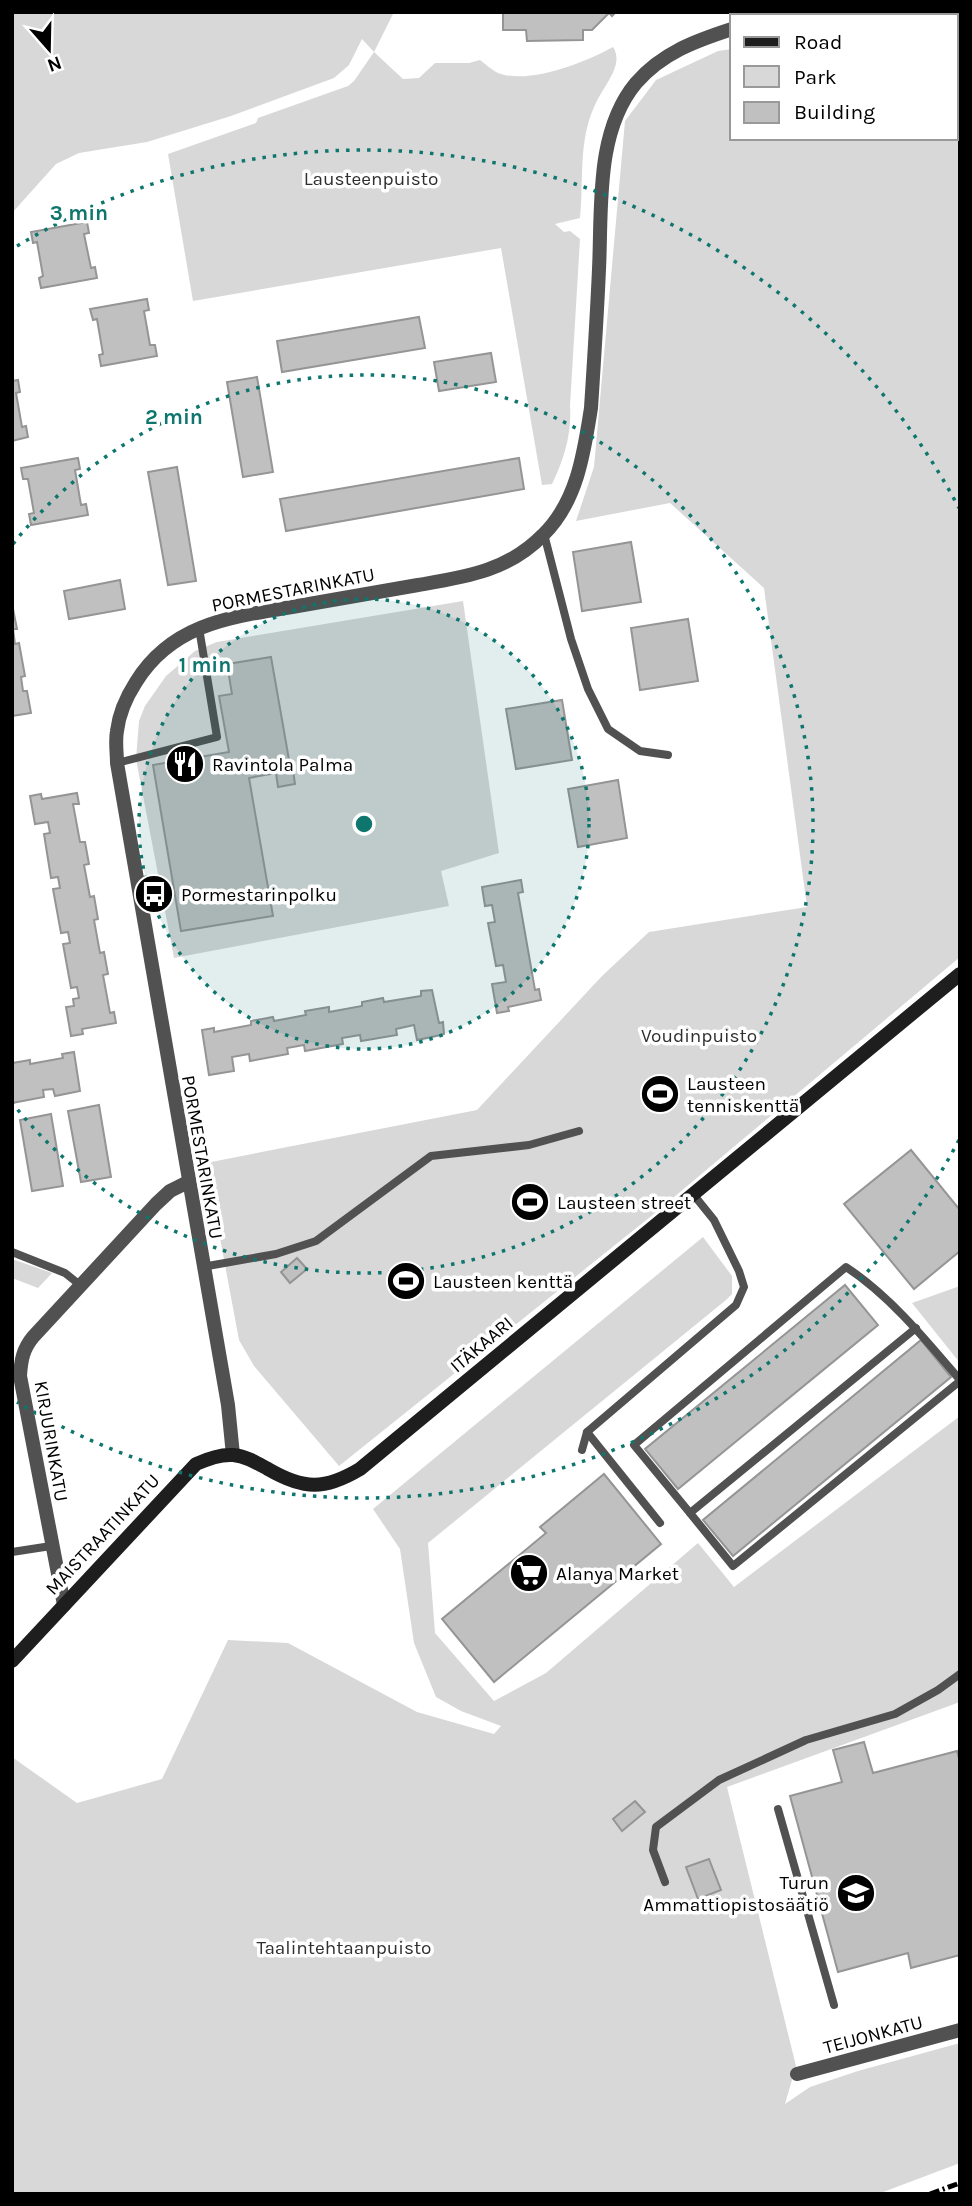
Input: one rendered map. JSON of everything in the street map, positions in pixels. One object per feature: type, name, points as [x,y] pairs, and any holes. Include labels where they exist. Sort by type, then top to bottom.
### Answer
[{"type":"street","name":"PORMESTARINKATU","points":[[233,1455],[228,1405],[202,1267],[117,763],[117,732],[122,712],[133,687],[153,659],[180,637],[199,628],[242,615],[478,574],[519,556],[544,534],[569,498],[585,445],[592,397],[605,163],[617,114],[635,85],[660,60],[691,43],[730,30]]},
{"type":"street","name":"ITÄKAARI","points":[[233,1455],[250,1459],[295,1483],[325,1485],[339,1481],[360,1469],[960,974]]},
{"type":"street","name":"KIRJURINKATU","points":[[64,1605],[20,1376],[21,1358],[27,1345],[156,1204],[170,1191],[188,1182]]},
{"type":"street","name":"MAISTRAATINKATU","points":[[12,1661],[188,1469],[207,1459],[233,1455]]},
{"type":"street","name":"TEIJONKATU","points":[[797,2074],[960,2030]]},
{"type":"lane","points":[[544,534],[571,639],[588,690],[608,729],[640,751],[668,755]]},
{"type":"lane","points":[[117,763],[218,737],[199,628]]},
{"type":"lane","points":[[202,1267],[276,1254],[316,1241],[431,1156],[529,1145],[579,1131]]},
{"type":"lane","points":[[583,1450],[587,1432],[736,1305],[744,1287],[739,1270],[714,1220],[693,1194]]},
{"type":"lane","points":[[12,1252],[65,1273],[80,1285]]},
{"type":"lane","points":[[846,1267],[916,1328],[960,1380],[733,1566],[634,1445],[846,1267]]},
{"type":"lane","points":[[690,1513],[916,1328]]},
{"type":"lane","points":[[587,1432],[660,1523]]},
{"type":"lane","points":[[12,1552],[51,1545]]},
{"type":"lane","points":[[665,1882],[653,1850],[656,1828],[719,1780],[806,1740],[895,1714],[960,1674]]},
{"type":"lane","points":[[778,1809],[834,2005]]},
{"type":"green space","points":[[12,12],[394,12],[374,52],[362,39],[349,65],[334,78],[231,116],[147,142],[79,153],[56,164],[12,213]]},
{"type":"green space","name":"Voudinpuisto","points":[[960,12],[960,957],[655,1213],[339,1466],[254,1366],[239,1340],[206,1163],[477,1110],[602,976],[649,932],[807,907],[764,588],[670,503],[576,521],[594,467],[625,121],[656,80],[718,51],[730,49],[730,140],[958,140],[958,14],[844,14]]},
{"type":"green space","name":"Lausteenpuisto","points":[[613,47],[616,54],[612,76],[595,105],[586,132],[580,218],[555,224],[564,232],[570,231],[580,239],[570,426],[563,456],[552,484],[542,485],[501,248],[193,301],[168,154],[348,86],[374,52],[403,79],[419,78],[435,63],[469,63],[480,60],[498,73],[525,76],[573,65]]},
{"type":"green space","points":[[463,601],[499,853],[441,871],[449,906],[174,958],[136,759],[139,721],[145,706],[166,676],[195,651],[217,642]]},
{"type":"green space","name":"Taalintehtaanpuisto","points":[[703,1237],[732,1276],[732,1294],[428,1543],[435,1633],[494,1701],[546,1673],[698,1543],[734,1587],[960,1416],[960,1702],[727,1787],[796,2066],[785,2104],[810,2087],[960,2043],[960,2163],[878,2194],[12,2194],[12,1757],[77,1803],[162,1779],[228,1640],[288,1643],[417,1712],[494,1734],[501,1726],[461,1711],[436,1697],[414,1643],[400,1549],[373,1509]]},
{"type":"green space","points":[[12,1259],[52,1273],[38,1288],[12,1278]]},
{"type":"green space","points":[[960,1286],[960,1363],[912,1303]]},
{"type":"building","points":[[503,12],[616,12],[612,16],[609,13],[592,30],[583,30],[583,40],[527,41],[526,30],[503,30]]},
{"type":"building","points":[[87,222],[89,233],[84,234],[91,268],[95,267],[97,278],[41,288],[39,278],[43,276],[37,242],[33,243],[31,232]]},
{"type":"building","points":[[147,299],[149,310],[144,311],[150,345],[155,345],[157,356],[101,366],[99,355],[103,354],[97,319],[93,320],[90,309]]},
{"type":"building","points":[[419,317],[425,348],[282,372],[277,341]]},
{"type":"building","points":[[491,353],[496,382],[439,391],[434,362]]},
{"type":"building","points":[[257,377],[273,472],[243,477],[227,382]]},
{"type":"building","points":[[18,380],[20,392],[16,393],[22,427],[26,426],[28,437],[12,441],[12,381]]},
{"type":"building","points":[[78,458],[80,469],[75,470],[81,505],[86,504],[88,515],[31,525],[29,514],[34,513],[28,479],[23,479],[21,468]]},
{"type":"building","points":[[519,458],[524,489],[286,531],[280,499]]},
{"type":"building","points":[[177,467],[196,581],[168,585],[148,472]]},
{"type":"building","points":[[631,542],[641,602],[582,611],[573,552]]},
{"type":"building","points":[[120,580],[125,609],[69,619],[64,591]]},
{"type":"building","points":[[12,604],[17,629],[13,629],[15,644],[19,643],[25,676],[21,677],[23,691],[27,691],[31,713],[12,716]]},
{"type":"building","points":[[688,619],[698,681],[640,690],[631,628]]},
{"type":"building","points":[[271,657],[295,784],[278,787],[276,773],[249,778],[273,916],[181,931],[153,765],[229,752],[219,696],[232,694],[227,664]]},
{"type":"building","points":[[562,700],[572,760],[516,769],[506,709]]},
{"type":"building","points":[[618,780],[627,838],[578,847],[568,789]]},
{"type":"building","points":[[77,793],[79,804],[73,804],[80,842],[85,842],[89,864],[84,865],[90,897],[94,896],[98,919],[94,920],[100,953],[104,952],[108,974],[103,975],[110,1013],[114,1012],[116,1023],[82,1029],[83,1034],[71,1036],[66,1007],[74,1006],[73,999],[79,998],[77,987],[71,988],[63,944],[70,943],[68,932],[61,933],[53,889],[60,888],[58,877],[51,878],[44,834],[50,833],[48,822],[35,824],[30,796],[41,794],[42,799]]},
{"type":"building","points":[[521,880],[523,892],[518,893],[535,990],[539,989],[541,1000],[508,1007],[509,1011],[497,1013],[492,984],[506,982],[503,965],[496,966],[488,923],[495,922],[492,905],[485,906],[482,887]]},
{"type":"building","points":[[432,990],[439,1023],[443,1022],[444,1034],[417,1040],[414,1025],[396,1029],[397,1035],[361,1041],[360,1035],[342,1038],[343,1044],[305,1051],[304,1045],[287,1048],[288,1054],[250,1061],[249,1054],[232,1057],[234,1071],[209,1075],[202,1030],[214,1028],[214,1032],[251,1025],[251,1021],[273,1017],[274,1021],[306,1015],[305,1011],[329,1007],[329,1012],[362,1006],[362,1002],[383,998],[384,1002],[421,996],[421,991]]},
{"type":"building","points":[[74,1052],[80,1091],[55,1096],[53,1089],[43,1090],[44,1097],[12,1103],[12,1063],[30,1060],[30,1064],[63,1058],[62,1054]]},
{"type":"building","points":[[99,1105],[111,1177],[81,1182],[68,1111]]},
{"type":"building","points":[[51,1114],[63,1186],[32,1191],[20,1120]]},
{"type":"building","points":[[911,1150],[960,1210],[960,1251],[914,1289],[844,1204]]},
{"type":"building","points":[[297,1258],[307,1269],[290,1283],[281,1272]]},
{"type":"building","points":[[845,1285],[878,1325],[678,1489],[645,1449]]},
{"type":"building","points":[[921,1340],[951,1377],[733,1556],[703,1520]]},
{"type":"building","points":[[604,1474],[661,1544],[494,1682],[442,1619],[546,1533],[540,1527]]},
{"type":"building","name":"Turun Ammattiopistosäätiö","points":[[864,1742],[873,1773],[957,1751],[960,1762],[960,1955],[911,1968],[908,1953],[838,1972],[790,1796],[842,1782],[833,1750]]},
{"type":"building","points":[[635,1801],[645,1812],[622,1831],[613,1819]]},
{"type":"building","points":[[709,1859],[721,1890],[698,1899],[686,1867]]},
{"type":"railway","points":[[930,2194],[960,2183]]},
{"type":"place","name":"Ravintola Palma","points":[[185,764]]},
{"type":"place","name":"Pormestarinpolku","points":[[154,894]]},
{"type":"place","name":"Lausteen tenniskenttä","points":[[660,1094]]},
{"type":"place","name":"Lausteen street","points":[[530,1202]]},
{"type":"place","name":"Lausteen kenttä","points":[[406,1281]]},
{"type":"place","name":"Alanya Market","points":[[529,1573]]},
{"type":"place","name":"Turun Ammattiopistosäätiö","points":[[856,1893]]}]
